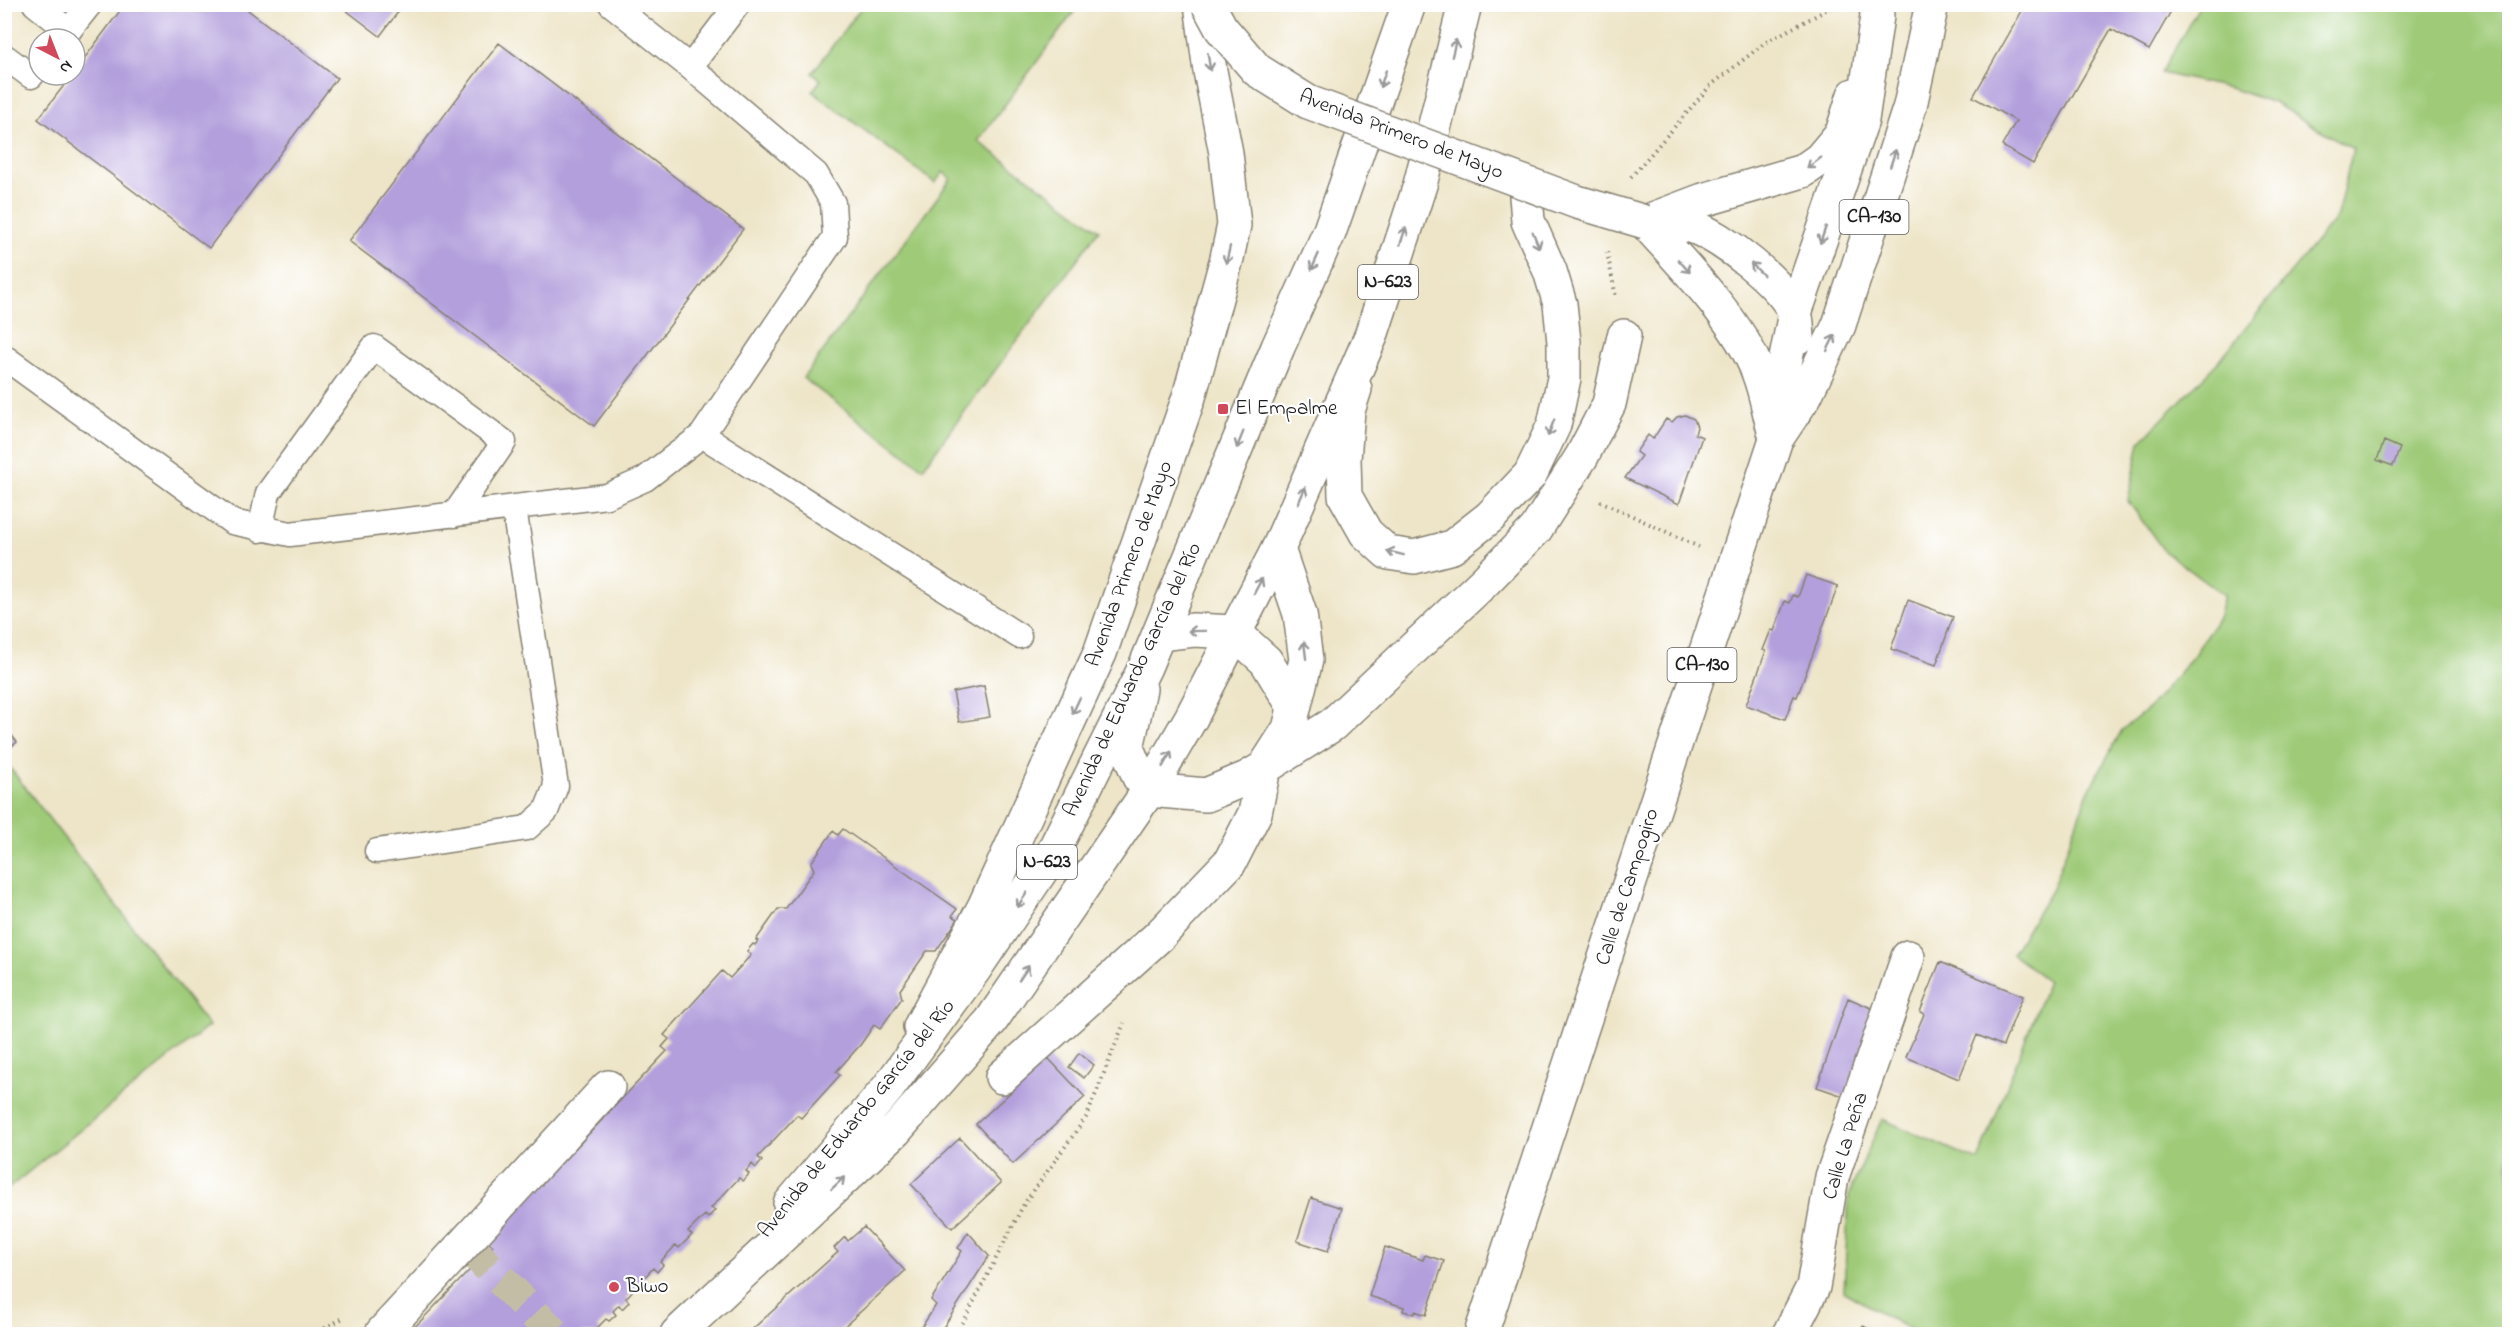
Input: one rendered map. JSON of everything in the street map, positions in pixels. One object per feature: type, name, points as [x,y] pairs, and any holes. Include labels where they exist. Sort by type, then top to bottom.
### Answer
[{"type":"main road","name":"Avenida Primero de Mayo","points":[[888,1088],[984,907],[1100,653],[1189,397],[1234,225],[1226,153],[1210,71],[1201,4]]},
{"type":"main road","name":"Avenida Primero de Mayo","points":[[1208,4],[1221,28],[1257,70],[1308,102],[1577,202],[1645,222],[1691,226],[1733,248],[1751,262],[1774,285],[1795,313]]},
{"type":"main road","name":"Avenida de Eduardo García del Río","points":[[703,1309],[888,1088],[974,970],[1051,856],[1145,667],[1278,347],[1329,233],[1409,4]]},
{"type":"main road","name":"Avenida de Eduardo García del Río","points":[[677,1335],[896,1130],[984,1030],[1149,790],[1191,718],[1278,549],[1371,336],[1420,185],[1465,4]]},
{"type":"main road","name":"Calle de Campogiro","points":[[1776,439],[1805,396],[1839,325],[1910,106],[1932,4]]},
{"type":"main road","points":[[1776,439],[1758,371],[1743,342],[1701,285],[1645,222],[1703,200],[1803,171],[1820,159],[1842,133],[1877,10]]},
{"type":"main road","name":"Calle de Campogiro","points":[[1481,1335],[1776,439],[1781,382],[1795,313],[1862,120],[1877,10]]},
{"type":"main road","name":"Avenida Primero de Mayo","points":[[1371,336],[1348,411],[1344,459],[1345,496],[1366,533],[1388,553],[1414,557],[1452,547],[1490,517],[1530,475],[1554,425],[1564,378],[1564,342],[1560,304],[1550,271],[1528,221],[1525,183]]},
{"type":"main road","points":[[1795,313],[1805,396]]},
{"type":"main road","points":[[1145,667],[1127,748],[1139,777],[1149,790],[1206,795],[1247,778],[1332,725],[1484,582],[1536,529],[1582,456],[1609,404],[1624,336]]},
{"type":"main road","points":[[1002,1077],[1159,936],[1230,862],[1255,813],[1264,768],[1289,729],[1306,660],[1300,614],[1278,549]]},
{"type":"main road","points":[[1159,634],[1194,630],[1234,632],[1266,661],[1294,707]]},
{"type":"main road","name":"Calle La Peña","points":[[1789,1335],[1813,1287],[1832,1177],[1908,957]]},
{"type":"main road","points":[[382,1333],[608,1087]]},
{"type":"lane","points":[[35,4],[57,27]]},
{"type":"lane","points":[[71,27],[90,4]]},
{"type":"lane","points":[[4,357],[232,522],[260,530],[290,534],[607,496],[645,479],[702,435],[835,237],[834,203],[816,174],[690,67],[611,4]]},
{"type":"lane","points":[[690,67],[738,4]]},
{"type":"lane","points":[[4,56],[27,73]]},
{"type":"lane","points":[[260,530],[268,494],[374,347],[504,442],[454,514]]},
{"type":"lane","points":[[702,435],[1019,636]]},
{"type":"lane","points":[[377,851],[527,828],[546,811],[556,786],[514,508]]},
{"type":"path","points":[[1627,183],[1653,149],[1710,86],[1766,42],[1836,5]]},
{"type":"path","points":[[1610,241],[1607,252],[1624,336]]},
{"type":"path","points":[[1597,500],[1682,539]]},
{"type":"path","points":[[957,1335],[1024,1204],[1087,1116],[1125,1021]]},
{"type":"path","points":[[2510,1055],[2507,1062],[2510,1065]]},
{"type":"green space","points":[[863,5],[1079,5],[978,141],[1099,230],[923,468],[803,378],[951,179],[943,172],[935,183],[812,91],[821,80],[812,73]]},
{"type":"green space","points":[[2200,5],[2509,5],[2509,1334],[1918,1334],[1844,1292],[1849,1194],[1882,1119],[1978,1161],[2048,981],[2012,954],[2052,889],[2088,792],[2122,730],[2150,707],[2194,655],[2219,616],[2224,595],[2164,551],[2128,501],[2140,442],[2218,362],[2337,216],[2353,149],[2274,103],[2233,89],[2161,73]]},
{"type":"green space","points":[[4,760],[209,1026],[5,1191],[4,1191]]},
{"type":"building","points":[[125,4],[240,4],[337,78],[209,248],[38,119],[63,87],[87,87],[87,55]]},
{"type":"building","points":[[338,4],[404,4],[380,36]]},
{"type":"building","points":[[2026,4],[2175,4],[2149,50],[2111,29],[2033,164],[2002,146],[2016,121],[1973,97]]},
{"type":"building","points":[[499,43],[743,229],[594,426],[349,241]]},
{"type":"building","points":[[1685,415],[1694,419],[1697,427],[1695,434],[1702,437],[1679,504],[1625,478],[1641,456],[1636,452],[1648,435],[1653,439],[1666,419],[1672,422],[1677,417]]},
{"type":"building","points":[[2384,441],[2400,448],[2393,466],[2377,460]]},
{"type":"building","points":[[1806,575],[1838,586],[1797,697],[1794,696],[1785,719],[1746,705],[1766,651],[1763,650],[1771,630],[1774,631],[1785,601],[1790,603],[1793,595],[1798,597]]},
{"type":"building","points":[[1908,600],[1953,617],[1936,665],[1891,649]]},
{"type":"building","points":[[984,686],[990,717],[959,722],[953,692]]},
{"type":"building","points":[[4,725],[17,742],[4,752]]},
{"type":"building","points":[[843,829],[957,909],[952,916],[958,919],[936,951],[927,951],[900,990],[902,998],[880,1029],[874,1025],[861,1044],[836,1072],[840,1075],[801,1118],[797,1115],[758,1157],[762,1161],[756,1168],[752,1164],[746,1171],[749,1174],[743,1181],[739,1178],[711,1208],[715,1210],[708,1218],[705,1215],[688,1232],[692,1235],[679,1248],[676,1245],[660,1262],[663,1265],[657,1272],[653,1268],[626,1298],[629,1302],[622,1309],[619,1305],[613,1311],[616,1315],[609,1321],[606,1319],[597,1328],[601,1331],[597,1334],[408,1334],[493,1246],[488,1241],[667,1051],[662,1047],[669,1039],[664,1035],[722,971],[730,978],[751,955],[747,951],[758,941],[756,940],[778,909],[786,909],[814,870],[811,863],[833,831],[838,835]]},
{"type":"building","points":[[1940,962],[2023,996],[2003,1046],[1977,1035],[1959,1079],[1906,1057],[1924,1014],[1920,1012]]},
{"type":"building","points":[[1848,998],[1883,1013],[1852,1099],[1817,1087]]},
{"type":"building","points":[[1079,1053],[1094,1065],[1084,1078],[1069,1067]]},
{"type":"building","points":[[1048,1058],[1085,1097],[1013,1164],[976,1124]]},
{"type":"building","points":[[960,1138],[1001,1183],[952,1228],[911,1184]]},
{"type":"building","points":[[1311,1198],[1342,1208],[1328,1251],[1297,1241]]},
{"type":"building","points":[[864,1227],[905,1271],[836,1334],[747,1334],[838,1252],[834,1248],[845,1237],[848,1241]]},
{"type":"building","points":[[968,1232],[989,1256],[939,1334],[926,1334],[921,1328],[936,1305],[931,1300],[962,1251],[958,1248]]},
{"type":"building","points":[[1385,1247],[1423,1260],[1425,1255],[1444,1261],[1426,1315],[1415,1311],[1414,1314],[1403,1311],[1404,1307],[1369,1296]]},
{"type":"building","points":[[1863,1326],[1879,1334],[1858,1334]]},
{"type":"tunnel","points":[[466,1244],[554,1334]]},
{"type":"place","name":"El Empalme","points":[[1223,409]]},
{"type":"place","name":"Biwo","points":[[614,1287]]}]
